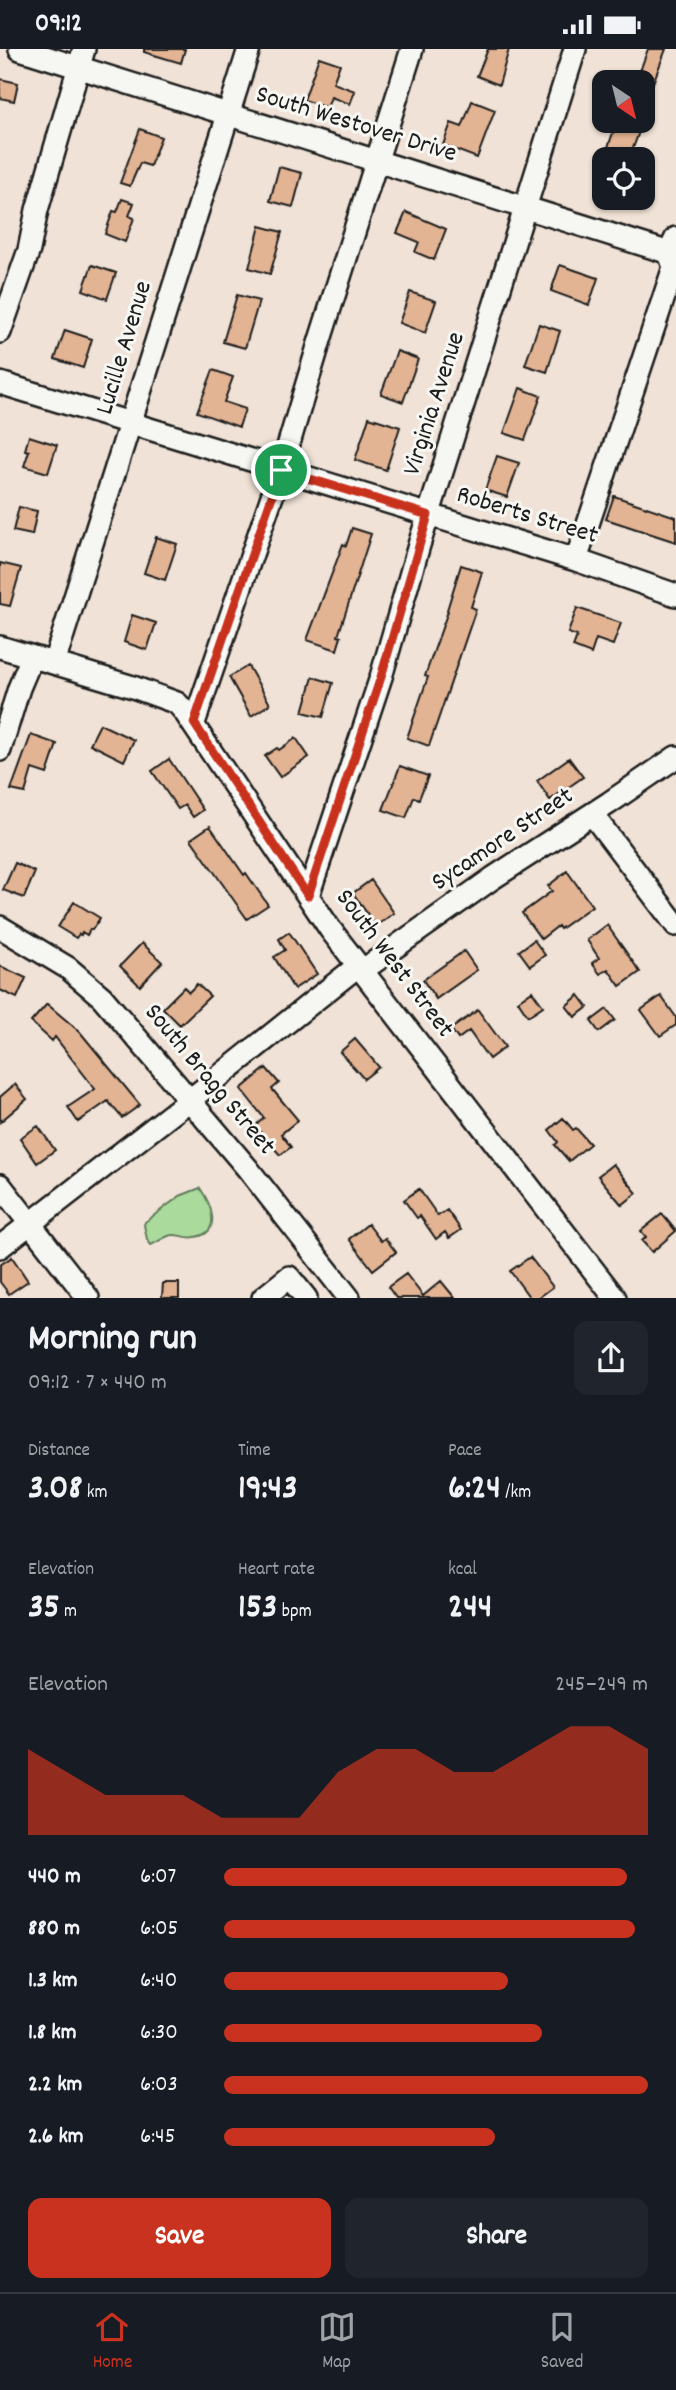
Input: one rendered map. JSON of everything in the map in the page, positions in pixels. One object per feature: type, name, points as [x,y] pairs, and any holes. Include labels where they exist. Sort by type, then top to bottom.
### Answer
[{"type":"street","name":"South Westover Drive","points":[[20,49],[82,58],[228,115],[525,208],[674,249]]},
{"type":"street","name":"Lucille Avenue","points":[[54,663],[248,49]]},
{"type":"street","points":[[194,723],[281,470],[412,49]]},
{"type":"street","name":"Virginia Avenue","points":[[308,896],[381,677],[428,515],[575,49]]},
{"type":"street","points":[[0,332],[29,250],[37,210],[82,58]]},
{"type":"street","points":[[576,560],[674,267],[674,249]]},
{"type":"street","name":"Roberts Street","points":[[0,383],[576,560],[676,595]]},
{"type":"street","name":"South West Street","points":[[0,647],[177,703],[194,723],[330,929],[615,1298]]},
{"type":"street","points":[[0,750],[19,688],[32,657]]},
{"type":"street","name":"Sycamore Street","points":[[0,1247],[361,967],[676,757]]},
{"type":"street","points":[[592,814],[676,925]]},
{"type":"street","name":"South Bragg Street","points":[[0,927],[68,968],[102,997],[191,1100],[349,1298]]},
{"type":"street","points":[[0,1185],[88,1298]]},
{"type":"street","points":[[263,1298],[289,1277],[306,1298]]},
{"type":"green space","points":[[200,1188],[211,1209],[212,1224],[209,1230],[192,1237],[169,1236],[151,1245],[147,1239],[145,1222],[180,1196]]},
{"type":"building","points":[[144,49],[185,49],[181,63],[144,52]]},
{"type":"building","points":[[488,49],[509,49],[499,85],[477,76]]},
{"type":"building","points":[[648,49],[666,49],[655,78],[655,70],[640,70]]},
{"type":"building","points":[[319,57],[340,64],[333,83],[355,91],[350,104],[331,97],[327,108],[304,100]]},
{"type":"building","points":[[0,79],[18,83],[14,101],[0,98]]},
{"type":"building","points":[[472,101],[495,110],[477,158],[443,145],[451,123],[462,127]]},
{"type":"building","points":[[140,129],[161,137],[150,166],[140,163],[130,186],[120,183]]},
{"type":"building","points":[[613,133],[639,133],[633,147],[608,147]]},
{"type":"building","points":[[279,167],[302,173],[293,207],[270,201]]},
{"type":"building","points":[[122,199],[134,203],[129,216],[134,218],[125,242],[105,234],[113,211],[117,212]]},
{"type":"building","points":[[406,212],[446,229],[434,260],[415,252],[419,242],[397,233]]},
{"type":"building","points":[[260,226],[282,232],[270,274],[249,268]]},
{"type":"building","points":[[92,265],[116,273],[107,299],[83,290]]},
{"type":"building","points":[[560,265],[598,278],[589,305],[551,291]]},
{"type":"building","points":[[410,292],[436,301],[425,333],[399,323]]},
{"type":"building","points":[[237,295],[259,301],[245,348],[223,342]]},
{"type":"building","points":[[539,324],[560,331],[547,372],[525,365]]},
{"type":"building","points":[[65,330],[92,339],[83,368],[55,359]]},
{"type":"building","points":[[397,351],[418,359],[403,402],[381,394]]},
{"type":"building","points":[[213,370],[233,377],[224,402],[245,409],[239,427],[197,412]]},
{"type":"building","points":[[520,388],[541,396],[525,440],[504,433]]},
{"type":"building","points":[[369,417],[400,427],[386,470],[355,460]]},
{"type":"building","points":[[29,436],[57,445],[48,473],[24,466],[29,451],[25,450]]},
{"type":"building","points":[[497,456],[519,463],[507,497],[485,490]]},
{"type":"building","points":[[614,496],[676,517],[676,542],[606,519]]},
{"type":"building","points":[[19,507],[37,511],[32,535],[13,531]]},
{"type":"building","points":[[352,528],[371,534],[338,636],[341,637],[337,650],[307,640],[343,544],[346,546]]},
{"type":"building","points":[[156,537],[177,544],[165,580],[144,573]]},
{"type":"building","points":[[0,563],[21,568],[10,606],[0,604]]},
{"type":"building","points":[[461,565],[482,572],[471,607],[476,609],[429,746],[407,738]]},
{"type":"building","points":[[577,608],[621,623],[613,645],[596,639],[591,654],[573,647],[577,636],[568,633]]},
{"type":"building","points":[[132,615],[156,623],[147,650],[124,642]]},
{"type":"building","points":[[248,666],[270,704],[251,716],[229,677]]},
{"type":"building","points":[[313,677],[333,683],[323,717],[303,712]]},
{"type":"building","points":[[100,724],[134,740],[124,761],[90,744]]},
{"type":"building","points":[[31,735],[57,744],[47,774],[32,769],[25,793],[11,790]]},
{"type":"building","points":[[296,738],[309,757],[280,777],[265,756]]},
{"type":"building","points":[[569,758],[583,777],[550,800],[537,781]]},
{"type":"building","points":[[169,759],[203,810],[193,817],[185,805],[178,809],[152,771]]},
{"type":"building","points":[[400,766],[428,776],[419,799],[414,797],[406,818],[383,810]]},
{"type":"building","points":[[210,826],[268,905],[247,919],[191,839]]},
{"type":"building","points":[[15,863],[35,872],[24,898],[3,890]]},
{"type":"building","points":[[567,871],[592,906],[541,939],[522,913],[552,891],[548,886]]},
{"type":"building","points":[[371,880],[394,913],[376,926],[353,893]]},
{"type":"building","points":[[74,902],[100,918],[87,935],[82,932],[76,938],[58,927]]},
{"type":"building","points":[[607,925],[640,972],[620,986],[608,969],[600,974],[592,963],[599,958],[587,940]]},
{"type":"building","points":[[289,932],[317,974],[294,989],[274,957],[285,950],[279,939]]},
{"type":"building","points":[[534,940],[545,955],[530,966],[519,951]]},
{"type":"building","points":[[142,943],[162,962],[140,986],[120,966]]},
{"type":"building","points":[[464,951],[477,970],[436,999],[423,980]]},
{"type":"building","points":[[0,966],[26,978],[17,998],[0,990]]},
{"type":"building","points":[[197,984],[210,996],[180,1025],[163,1008],[184,987],[189,992]]},
{"type":"building","points":[[532,991],[543,1006],[528,1016],[518,1001]]},
{"type":"building","points":[[579,995],[588,1007],[575,1017],[566,1006]]},
{"type":"building","points":[[661,996],[676,1017],[676,1025],[660,1036],[641,1010]]},
{"type":"building","points":[[47,1004],[80,1032],[140,1105],[122,1118],[108,1101],[78,1122],[68,1107],[95,1089],[55,1037],[52,1041],[31,1022]]},
{"type":"building","points":[[607,1009],[615,1020],[599,1032],[591,1021]]},
{"type":"building","points":[[478,1010],[505,1047],[489,1059],[469,1031],[458,1039],[451,1029]]},
{"type":"building","points":[[355,1039],[379,1067],[364,1079],[340,1052]]},
{"type":"building","points":[[266,1068],[279,1083],[272,1089],[298,1120],[281,1134],[291,1147],[280,1155],[255,1126],[264,1118],[241,1089]]},
{"type":"building","points":[[15,1084],[27,1099],[0,1122],[0,1097]]},
{"type":"building","points":[[563,1118],[590,1144],[569,1161],[555,1145],[558,1142],[549,1130]]},
{"type":"building","points":[[38,1126],[55,1150],[37,1163],[20,1138]]},
{"type":"building","points":[[613,1164],[637,1193],[622,1205],[598,1176]]},
{"type":"building","points":[[419,1189],[438,1216],[447,1210],[461,1230],[449,1238],[445,1232],[436,1239],[420,1216],[417,1218],[404,1200]]},
{"type":"building","points":[[662,1214],[676,1231],[652,1252],[642,1241],[646,1237],[641,1231]]},
{"type":"building","points":[[368,1224],[381,1241],[385,1238],[396,1252],[373,1270],[349,1239]]},
{"type":"building","points":[[12,1257],[28,1281],[9,1294],[0,1282],[0,1265]]},
{"type":"building","points":[[530,1257],[553,1287],[538,1298],[530,1298],[510,1271]]},
{"type":"building","points":[[406,1274],[423,1296],[441,1281],[455,1298],[396,1298],[388,1287]]},
{"type":"building","points":[[163,1283],[179,1283],[179,1298],[162,1298]]},
{"type":"route","points":[[281,470],[428,515],[381,677],[308,896],[194,723],[281,470]]}]
